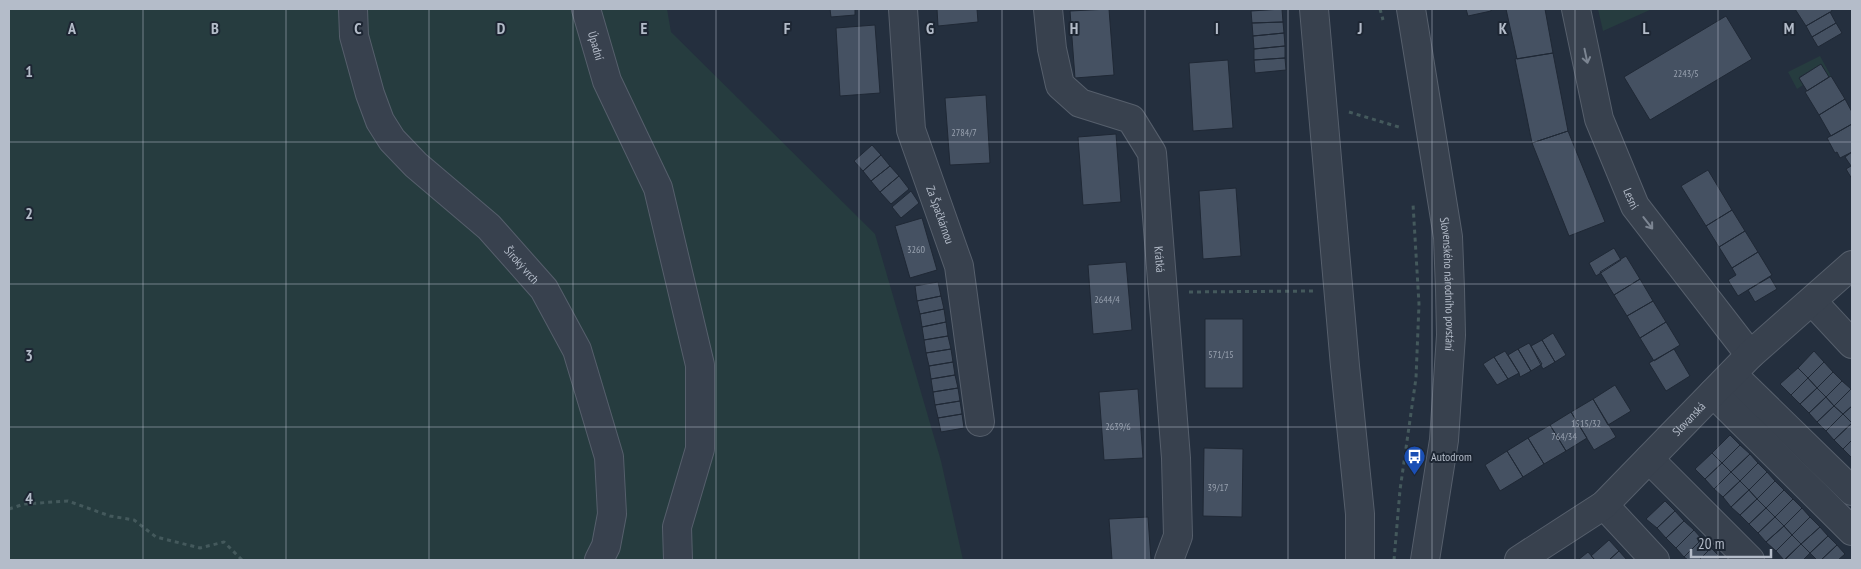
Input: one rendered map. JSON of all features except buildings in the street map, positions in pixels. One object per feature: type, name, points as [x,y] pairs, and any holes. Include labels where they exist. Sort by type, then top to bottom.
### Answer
[{"type":"street","name":"Široký vrch","points":[[353,9],[354,36],[370,94],[380,121],[392,140],[416,165],[496,234],[544,289],[578,350],[609,457],[612,514],[606,546],[599,560]]},
{"type":"street","name":"Úpadní","points":[[586,9],[607,81],[658,188],[700,365],[700,449],[677,527],[678,560]]},
{"type":"street","name":"Za Špačkárnou","points":[[903,9],[911,130],[959,266],[980,422]]},
{"type":"street","name":"Krátká","points":[[1048,9],[1052,49],[1060,85],[1080,102],[1131,119],[1152,153],[1176,458],[1178,536],[1169,560]]},
{"type":"street","points":[[1314,9],[1338,291],[1360,514],[1360,560]]},
{"type":"street","name":"Slovenského národního povstání","points":[[1411,9],[1448,237],[1450,289],[1450,345],[1444,440],[1425,560]]},
{"type":"street","name":"Lesní","points":[[1576,9],[1599,119],[1635,206],[1741,364],[1852,491]]},
{"type":"street","name":"Slovanská","points":[[1519,560],[1604,505],[1741,364],[1852,265]]},
{"type":"street","points":[[1812,301],[1852,344]]},
{"type":"street","points":[[1712,394],[1852,531]]},
{"type":"street","points":[[1649,459],[1750,560]]},
{"type":"street","points":[[1604,505],[1656,560]]},
{"type":"path","points":[[1380,9],[1384,24]]},
{"type":"path","points":[[1322,104],[1402,128]]},
{"type":"path","points":[[1400,118],[1403,136]]},
{"type":"path","points":[[1394,560],[1400,490],[1416,378],[1420,304],[1412,197]]},
{"type":"path","points":[[1163,292],[1338,291]]},
{"type":"path","points":[[9,509],[24,504],[68,501],[110,516],[134,520],[156,537],[200,548],[224,542],[242,560]]},
{"type":"green space","points":[[9,9],[667,9],[671,32],[875,234],[941,461],[963,560],[9,560]]},
{"type":"green space","points":[[1598,9],[1652,9],[1603,31]]},
{"type":"green space","points":[[1820,56],[1831,76],[1829,77],[1821,64],[1799,77],[1803,85],[1797,89],[1788,72]]},
{"type":"place","name":"Autodrom","points":[[1415,475]]}]
